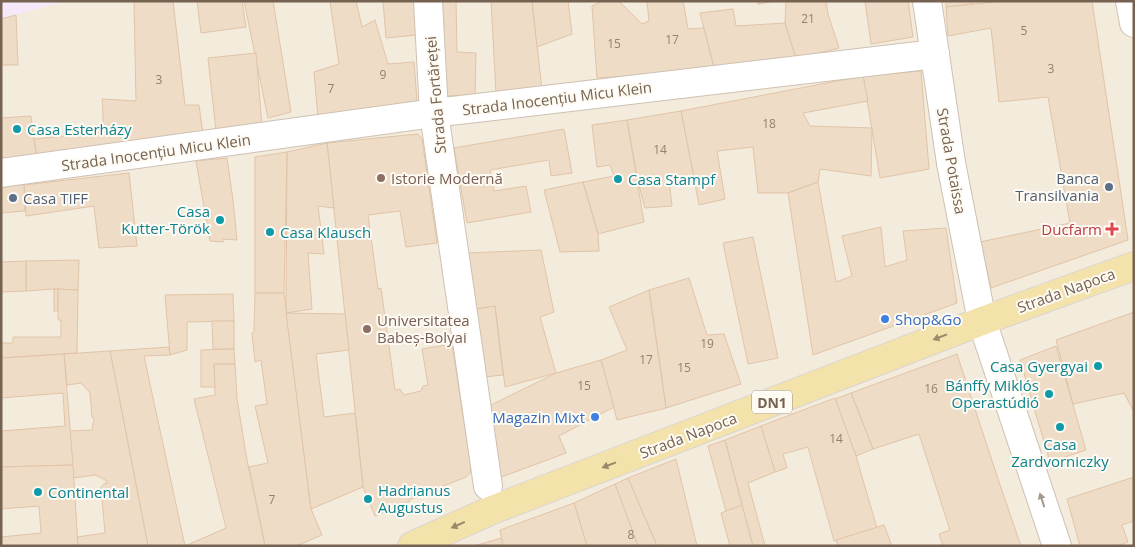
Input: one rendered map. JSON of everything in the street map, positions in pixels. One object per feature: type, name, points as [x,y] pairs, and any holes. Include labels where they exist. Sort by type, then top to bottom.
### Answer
[{"type":"main road","name":"Strada Napoca","points":[[412,546],[492,510],[982,321],[1134,266]]},
{"type":"street","name":"Strada Fortăreței","points":[[428,1],[434,112],[488,486]]},
{"type":"street","name":"Strada Potaissa","points":[[927,1],[951,163],[982,321],[1057,546]]},
{"type":"street","points":[[1130,1],[1134,23]]},
{"type":"street","name":"Strada Inocențiu Micu Klein","points":[[1,173],[434,112],[935,54]]},
{"type":"shaded area","points":[[1,1],[1134,1],[1134,546],[1,546]]},
{"type":"shaded area","points":[[1,1],[65,1],[1,19]]},
{"type":"building","points":[[134,1],[173,1],[185,105],[199,105],[203,134],[37,161],[34,139],[104,132],[102,99],[136,101]]},
{"type":"building","points":[[197,1],[242,1],[246,27],[201,33]]},
{"type":"building","points":[[244,1],[273,1],[291,112],[268,118]]},
{"type":"building","points":[[330,1],[356,1],[362,27],[375,20],[388,64],[414,62],[417,101],[318,118],[314,72],[339,64]]},
{"type":"building","points":[[383,1],[414,1],[417,35],[386,38]]},
{"type":"building","points":[[440,1],[456,1],[457,52],[476,53],[475,95],[444,96]]},
{"type":"building","points":[[491,1],[532,1],[542,89],[496,93]]},
{"type":"building","points":[[532,1],[568,1],[572,34],[537,47]]},
{"type":"building","points":[[603,1],[619,1],[642,24],[649,21],[647,1],[683,1],[688,29],[704,28],[715,71],[597,78],[592,6]]},
{"type":"building","points":[[758,1],[775,1],[758,4]]},
{"type":"building","points":[[786,1],[826,1],[828,14],[839,48],[796,59],[785,23]]},
{"type":"building","points":[[865,1],[908,1],[913,37],[871,44]]},
{"type":"building","points":[[946,1],[973,1],[973,4],[946,7]]},
{"type":"building","points":[[1002,1],[1092,1],[1128,240],[991,288],[980,242],[1070,223],[1048,97],[999,102],[991,28],[948,36],[946,7]]},
{"type":"building","points":[[733,9],[736,26],[785,23],[796,59],[715,71],[700,13]]},
{"type":"building","points":[[16,15],[18,65],[1,65],[1,19]]},
{"type":"building","points":[[256,53],[262,126],[216,131],[208,58]]},
{"type":"building","points":[[921,71],[929,169],[880,178],[863,76]]},
{"type":"building","points":[[863,76],[868,101],[803,113],[810,126],[872,128],[871,176],[820,169],[818,182],[788,193],[758,193],[753,147],[717,151],[725,199],[699,205],[681,111]]},
{"type":"building","points":[[681,111],[694,178],[669,179],[672,206],[645,208],[638,182],[627,120]]},
{"type":"building","name":"Casa Esterházy","points":[[31,116],[37,161],[1,161],[1,118]]},
{"type":"building","name":"Casa Stampf","points":[[627,120],[644,222],[598,234],[583,182],[614,176],[610,165],[597,167],[592,125]]},
{"type":"building","points":[[564,129],[572,173],[551,176],[549,160],[490,170],[494,191],[526,186],[531,212],[467,223],[454,148]]},
{"type":"building","name":"Universitatea Babeș-Bolyai","points":[[418,134],[422,139],[437,243],[406,247],[400,211],[368,215],[378,289],[381,288],[395,390],[400,389],[404,395],[421,391],[423,386],[428,385],[422,349],[452,344],[471,467],[470,473],[466,477],[375,516],[363,487],[327,143]]},
{"type":"building","points":[[327,143],[334,208],[318,206],[324,254],[308,253],[312,309],[286,313],[287,152]]},
{"type":"building","name":"Casa Klausch","points":[[287,152],[284,293],[255,293],[255,157]]},
{"type":"building","name":"Casa Kutter-Török","points":[[227,158],[237,240],[223,239],[223,242],[210,241],[196,161]]},
{"type":"building","points":[[129,173],[137,246],[99,248],[94,206],[26,216],[24,185]]},
{"type":"building","points":[[583,182],[598,234],[599,251],[560,252],[544,190]]},
{"type":"building","points":[[818,182],[836,282],[852,276],[842,236],[881,227],[885,267],[907,260],[903,231],[946,228],[957,303],[813,355],[788,193]]},
{"type":"building","name":"Casa TIFF","points":[[1,185],[24,185],[25,211],[1,213]]},
{"type":"building","points":[[753,237],[778,358],[748,364],[723,243]]},
{"type":"building","points":[[541,250],[554,312],[540,317],[556,373],[505,387],[495,306],[476,309],[467,253]]},
{"type":"building","points":[[79,260],[78,290],[26,291],[26,261]]},
{"type":"building","points":[[26,261],[26,291],[1,292],[1,262]]},
{"type":"building","points":[[689,278],[707,335],[724,334],[741,384],[666,408],[649,290]]},
{"type":"building","points":[[54,289],[58,289],[58,311],[54,311]]},
{"type":"building","points":[[58,289],[78,290],[77,353],[1,358],[1,343],[13,343],[13,337],[61,337],[61,320],[58,320]]},
{"type":"building","points":[[649,290],[666,408],[617,420],[601,360],[627,350],[609,307]]},
{"type":"building","points":[[255,293],[284,293],[311,509],[322,535],[296,546],[265,546],[249,467],[268,463],[255,406],[267,404],[261,360],[255,362],[252,333],[254,332]]},
{"type":"building","points":[[233,294],[234,321],[187,322],[187,350],[170,355],[165,295]]},
{"type":"building","points":[[495,306],[503,375],[484,377],[476,309]]},
{"type":"building","name":"Casa Gyergyai","points":[[1134,312],[1134,412],[1124,393],[1073,404],[1056,340]]},
{"type":"building","points":[[286,313],[345,314],[349,350],[316,354],[324,417],[355,413],[363,487],[311,509]]},
{"type":"building","points":[[212,321],[234,321],[234,349],[213,349]]},
{"type":"building","name":"Casa Zardvorniczky","points":[[1056,346],[1086,450],[1050,462],[1020,360]]},
{"type":"building","points":[[169,347],[170,355],[144,356],[185,546],[148,546],[110,351]]},
{"type":"building","points":[[234,349],[235,364],[214,364],[215,387],[201,387],[201,350]]},
{"type":"building","points":[[110,351],[148,546],[78,546],[77,537],[105,533],[101,487],[107,481],[96,475],[73,478],[70,431],[92,430],[94,419],[92,417],[90,393],[81,383],[67,385],[64,354]]},
{"type":"building","points":[[64,354],[73,465],[1,467],[1,431],[65,426],[63,393],[1,398],[1,358]]},
{"type":"building","points":[[957,354],[1021,546],[943,546],[939,534],[950,530],[919,434],[873,449],[851,393]]},
{"type":"building","points":[[601,360],[614,407],[559,436],[566,453],[499,478],[487,407],[556,373]]},
{"type":"building","points":[[214,364],[235,364],[237,399],[247,460],[265,546],[185,546],[226,528],[194,399],[215,395]]},
{"type":"building","points":[[851,393],[873,449],[856,456],[835,399]]},
{"type":"building","points":[[835,398],[856,456],[877,528],[834,541],[808,447],[783,454],[787,468],[775,472],[761,426]]},
{"type":"building","points":[[761,426],[775,472],[748,483],[765,546],[753,546],[725,440]]},
{"type":"building","points":[[725,440],[742,505],[726,511],[708,446]]},
{"type":"building","points":[[676,459],[697,546],[657,546],[628,478]]},
{"type":"building","name":"Continental","points":[[73,465],[78,546],[1,546],[1,537],[41,533],[39,506],[1,509],[1,467]]},
{"type":"building","points":[[1134,477],[1134,521],[1122,525],[1128,542],[1117,546],[1080,546],[1067,499]]},
{"type":"building","points":[[628,478],[657,546],[638,546],[615,484]]},
{"type":"building","points":[[615,484],[638,546],[587,546],[574,503]]},
{"type":"building","points":[[574,503],[587,546],[503,546],[500,530]]},
{"type":"building","points":[[742,505],[753,546],[730,546],[721,513]]},
{"type":"building","points":[[884,525],[892,546],[838,546],[836,540]]},
{"type":"building","points":[[501,538],[503,546],[474,546]]},
{"type":"place","name":"Casa Esterházy","points":[[17,129]]},
{"type":"place","name":"Istorie Modernă","points":[[381,178]]},
{"type":"place","name":"Casa Stampf","points":[[618,179]]},
{"type":"place","name":"Banca Transilvania","points":[[1109,187]]},
{"type":"place","name":"Casa TIFF","points":[[13,198]]},
{"type":"place","name":"Casa Kutter-Török","points":[[220,220]]},
{"type":"place","name":"Ducfarm","points":[[1112,229]]},
{"type":"place","name":"Casa Klausch","points":[[270,232]]},
{"type":"place","name":"Shop&Go","points":[[885,319]]},
{"type":"place","name":"Universitatea Babeș-Bolyai","points":[[367,329]]},
{"type":"place","name":"Casa Gyergyai","points":[[1098,366]]},
{"type":"place","name":"Bánffy Miklós Operastúdió","points":[[1049,394]]},
{"type":"place","name":"Magazin Mixt","points":[[595,417]]},
{"type":"place","name":"Casa Zardvorniczky","points":[[1060,427]]},
{"type":"place","name":"Continental","points":[[38,492]]},
{"type":"place","name":"Hadrianus Augustus","points":[[368,499]]}]
